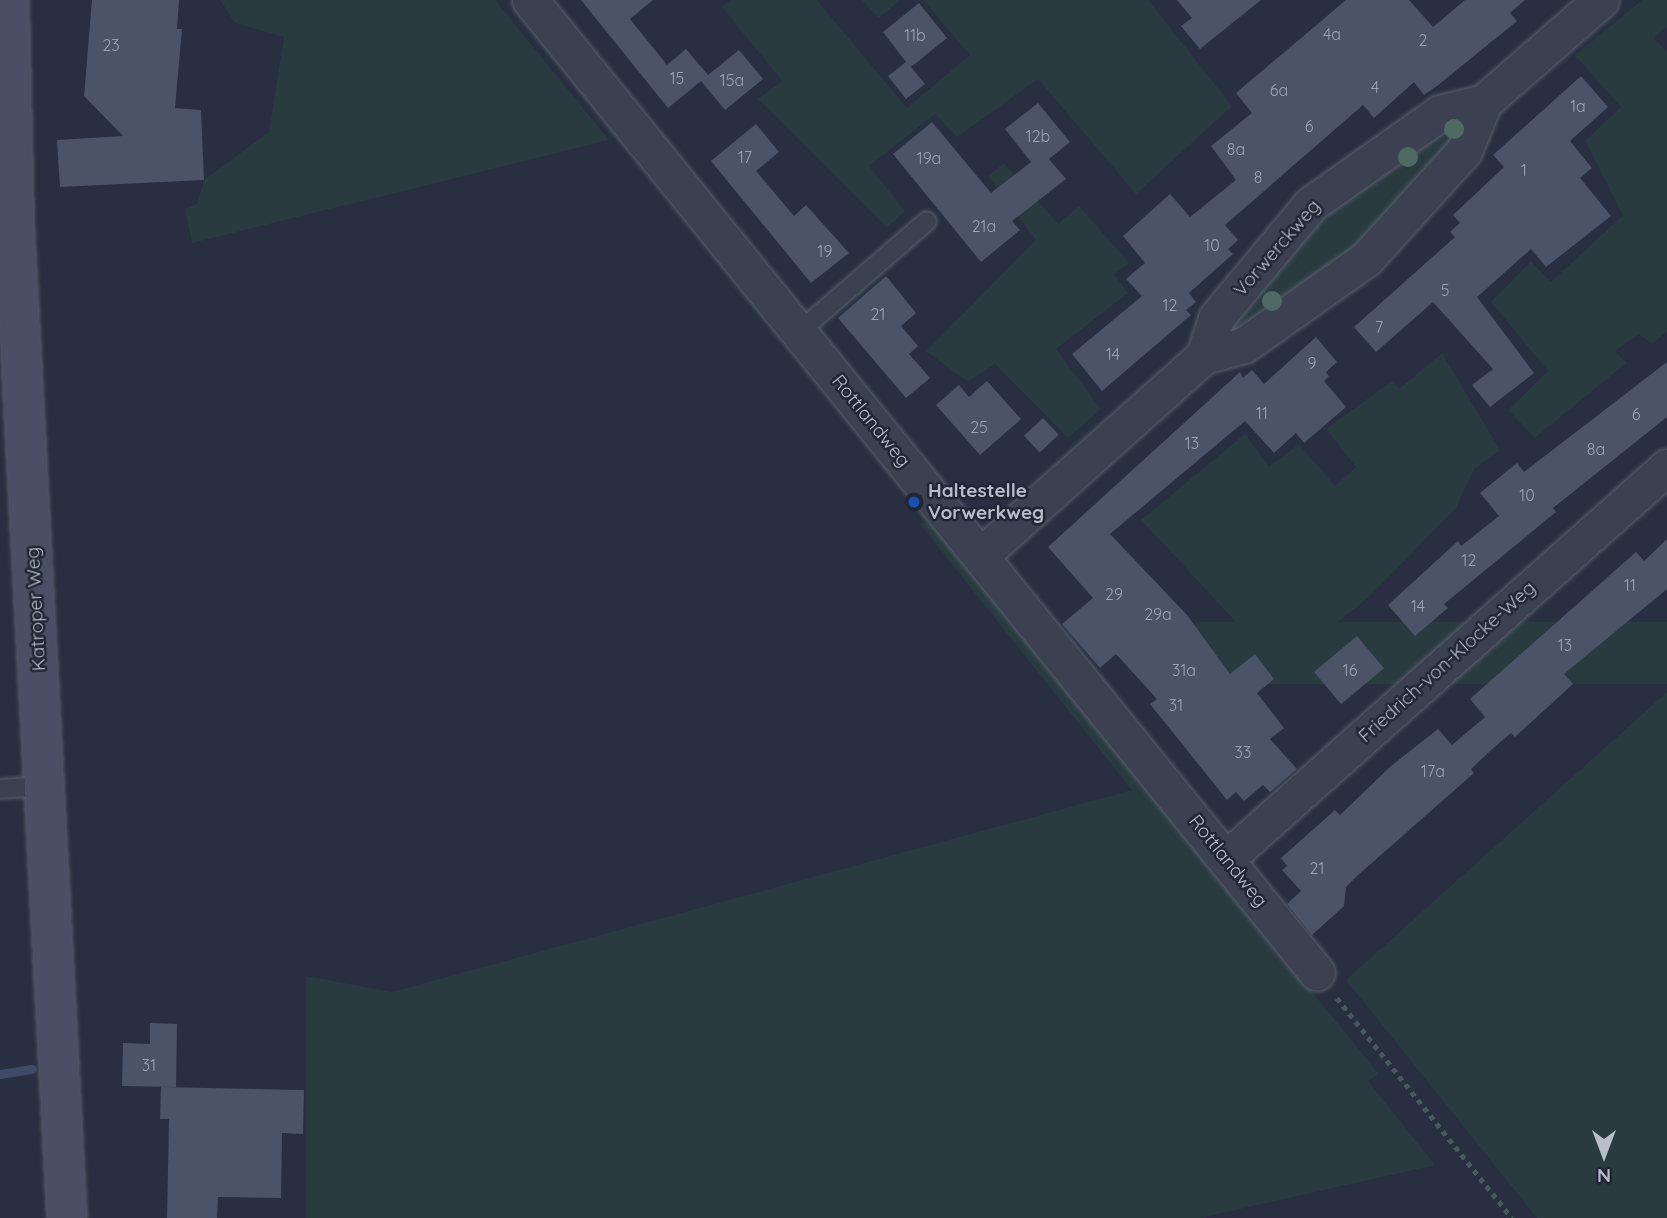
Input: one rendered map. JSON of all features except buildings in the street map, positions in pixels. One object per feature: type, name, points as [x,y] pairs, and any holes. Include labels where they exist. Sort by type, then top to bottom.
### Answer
[{"type":"street","name":"Katroper Weg","points":[[9,0],[7,222],[45,786],[67,1218]]},
{"type":"street","name":"Vorwerckweg","points":[[980,556],[1204,356],[1244,345],[1366,258],[1464,151],[1484,102],[1601,0]]},
{"type":"street","name":"Rottlandweg","points":[[532,1],[1227,858],[1317,973]]},
{"type":"street","name":"Vorwerckweg","points":[[1204,356],[1216,318],[1311,204],[1440,113],[1484,102]]},
{"type":"street","name":"Friedrich-von-Klocke-Weg","points":[[1227,858],[1667,467]]},
{"type":"lane","points":[[799,332],[927,221]]},
{"type":"lane","points":[[0,789],[45,786]]},
{"type":"path","points":[[1317,973],[1512,1218]]},
{"type":"shaded area","points":[[220,0],[495,0],[609,140],[192,243],[185,209],[197,204],[204,180],[269,132],[284,37],[235,23]]},
{"type":"shaded area","points":[[730,0],[817,0],[907,108],[970,55],[923,0],[1148,0],[1232,106],[1136,194],[1038,79],[957,137],[935,114],[869,166],[905,211],[887,228],[758,99],[782,81],[722,7]]},
{"type":"shaded area","points":[[862,0],[900,0],[879,18]]},
{"type":"shaded area","points":[[1642,0],[1667,0],[1667,26],[1654,38],[1667,52],[1667,331],[1652,344],[1639,334],[1615,351],[1626,363],[1535,438],[1508,410],[1548,371],[1491,302],[1531,261],[1551,282],[1623,215],[1585,141],[1621,107],[1575,55]]},
{"type":"shaded area","points":[[1453,117],[1468,124],[1400,211],[1236,339],[1223,323],[1302,233]]},
{"type":"shaded area","points":[[1004,163],[1058,224],[1079,206],[1129,263],[1114,274],[1128,293],[1056,349],[1101,409],[1068,438],[995,364],[968,382],[926,351],[1036,240],[988,176]]},
{"type":"shaded area","points":[[1442,353],[1500,450],[1474,469],[1456,508],[1370,596],[1280,669],[1141,520],[1245,434],[1269,467],[1299,444],[1335,486],[1356,467],[1326,429],[1392,381],[1399,389]]},
{"type":"shaded area","points":[[929,522],[1379,1074],[1368,1081],[1435,1165],[1200,1218],[306,1218],[306,976],[392,992],[1132,790],[920,524]]},
{"type":"shaded area","points":[[1196,622],[1667,622],[1667,684],[1196,684]]},
{"type":"shaded area","points":[[1667,692],[1667,1218],[1537,1218],[1346,980]]},
{"type":"waterway","points":[[0,1074],[32,1069]]},
{"type":"place","name":"Haltestelle Vorwerkweg","points":[[914,502]]}]
